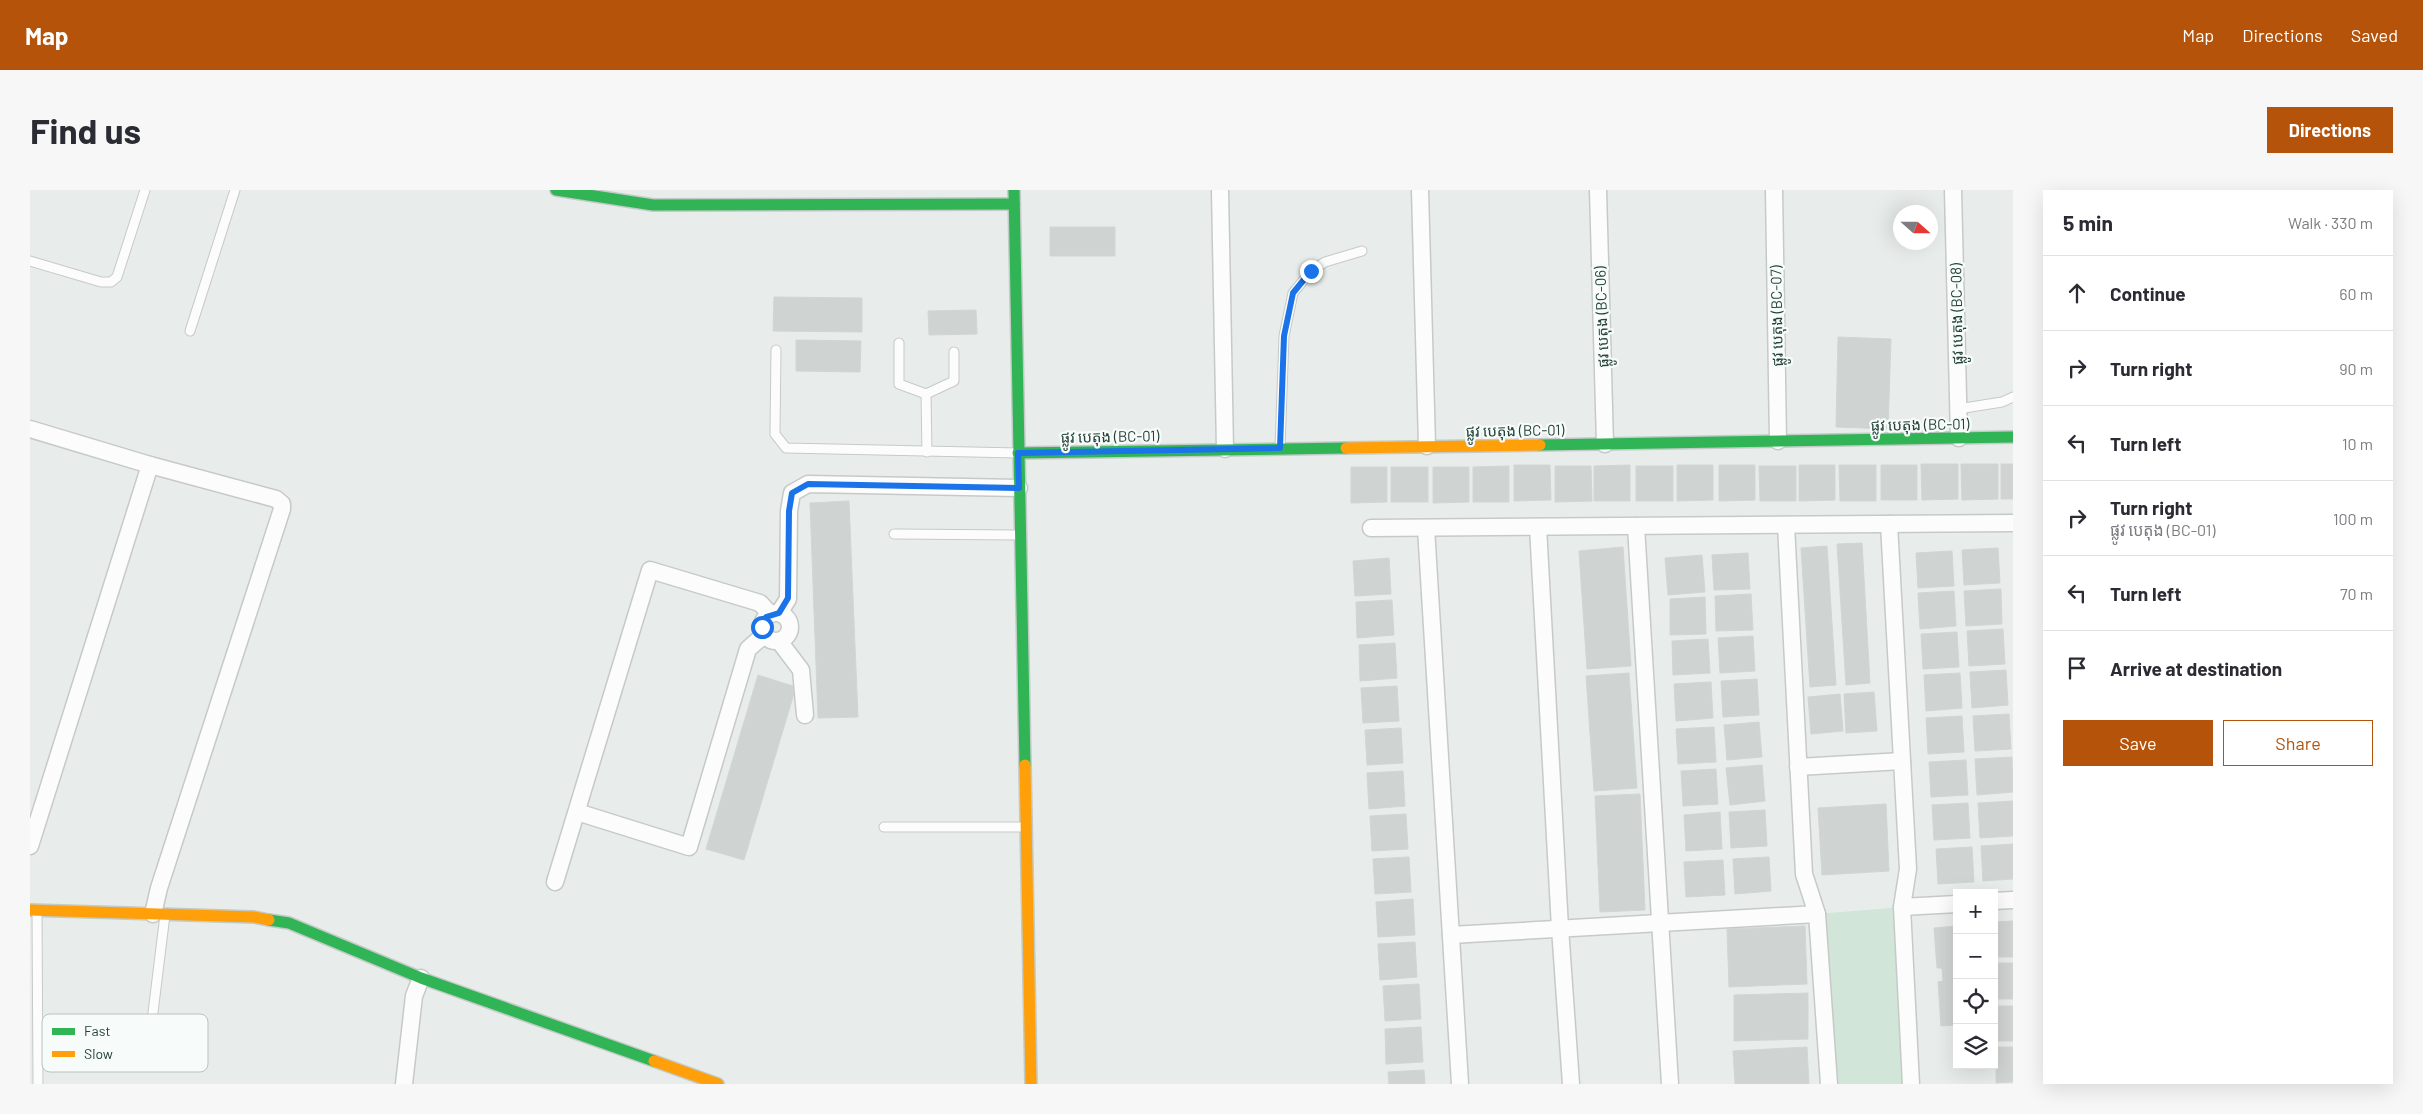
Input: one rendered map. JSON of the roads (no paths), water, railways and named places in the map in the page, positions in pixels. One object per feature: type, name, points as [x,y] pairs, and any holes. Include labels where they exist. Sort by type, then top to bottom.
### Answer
[{"type":"street","points":[[556,190],[653,205],[1014,204]]},
{"type":"street","points":[[1014,190],[1031,1084]]},
{"type":"street","points":[[1220,190],[1225,450]]},
{"type":"street","points":[[1420,190],[1426,446]]},
{"type":"street","name":"ផ្លូវ បេតុង (BC-06)","points":[[1598,190],[1605,444]]},
{"type":"street","name":"ផ្លូវ បេតុង (BC-07)","points":[[1774,190],[1778,441]]},
{"type":"street","name":"ផ្លូវ បេតុង (BC-08)","points":[[1953,190],[1959,438]]},
{"type":"street","points":[[30,429],[150,465],[276,498],[282,504],[160,888],[159,913]]},
{"type":"street","name":"ផ្លូវ បេតុង (BC-01)","points":[[1018,453],[2013,437]]},
{"type":"street","points":[[30,846],[150,465]]},
{"type":"street","points":[[805,715],[801,670],[771,638],[762,624],[788,598],[789,511],[792,493],[808,484],[1019,488]]},
{"type":"street","points":[[1371,528],[2013,523]]},
{"type":"street","points":[[1889,524],[1908,869],[1902,908],[1910,1084]]},
{"type":"street","points":[[1786,525],[1804,874],[1818,914],[1829,1084]]},
{"type":"street","points":[[1636,526],[1670,1084]]},
{"type":"street","points":[[1538,527],[1570,1084]]},
{"type":"street","points":[[1426,528],[1460,1084]]},
{"type":"street","points":[[555,882],[650,570],[760,603],[787,618],[790,627],[787,636],[771,638],[748,649],[689,847],[577,812]]},
{"type":"street","points":[[1798,767],[1902,761]]},
{"type":"street","points":[[1998,901],[2013,900]]},
{"type":"street","points":[[1902,908],[1953,904]]},
{"type":"street","points":[[34,910],[254,917],[289,923],[421,978],[718,1084]]},
{"type":"street","points":[[1451,935],[1818,914]]},
{"type":"street","points":[[404,1084],[414,996],[421,978]]},
{"type":"lane","points":[[30,261],[101,282],[111,282],[117,276],[145,190]]},
{"type":"lane","points":[[190,331],[235,190]]},
{"type":"lane","points":[[1280,448],[1284,336],[1293,293],[1311,271],[1325,262],[1362,251]]},
{"type":"lane","points":[[899,343],[900,384],[926,394],[954,382],[954,352]]},
{"type":"lane","points":[[776,350],[775,434],[786,448],[1018,453]]},
{"type":"lane","points":[[926,394],[927,452]]},
{"type":"lane","points":[[1958,409],[2002,402],[2013,397]]},
{"type":"lane","points":[[894,534],[1020,534]]},
{"type":"lane","points":[[884,827],[1026,827]]},
{"type":"lane","points":[[34,910],[38,1084]]},
{"type":"lane","points":[[151,1014],[159,913]]}]
